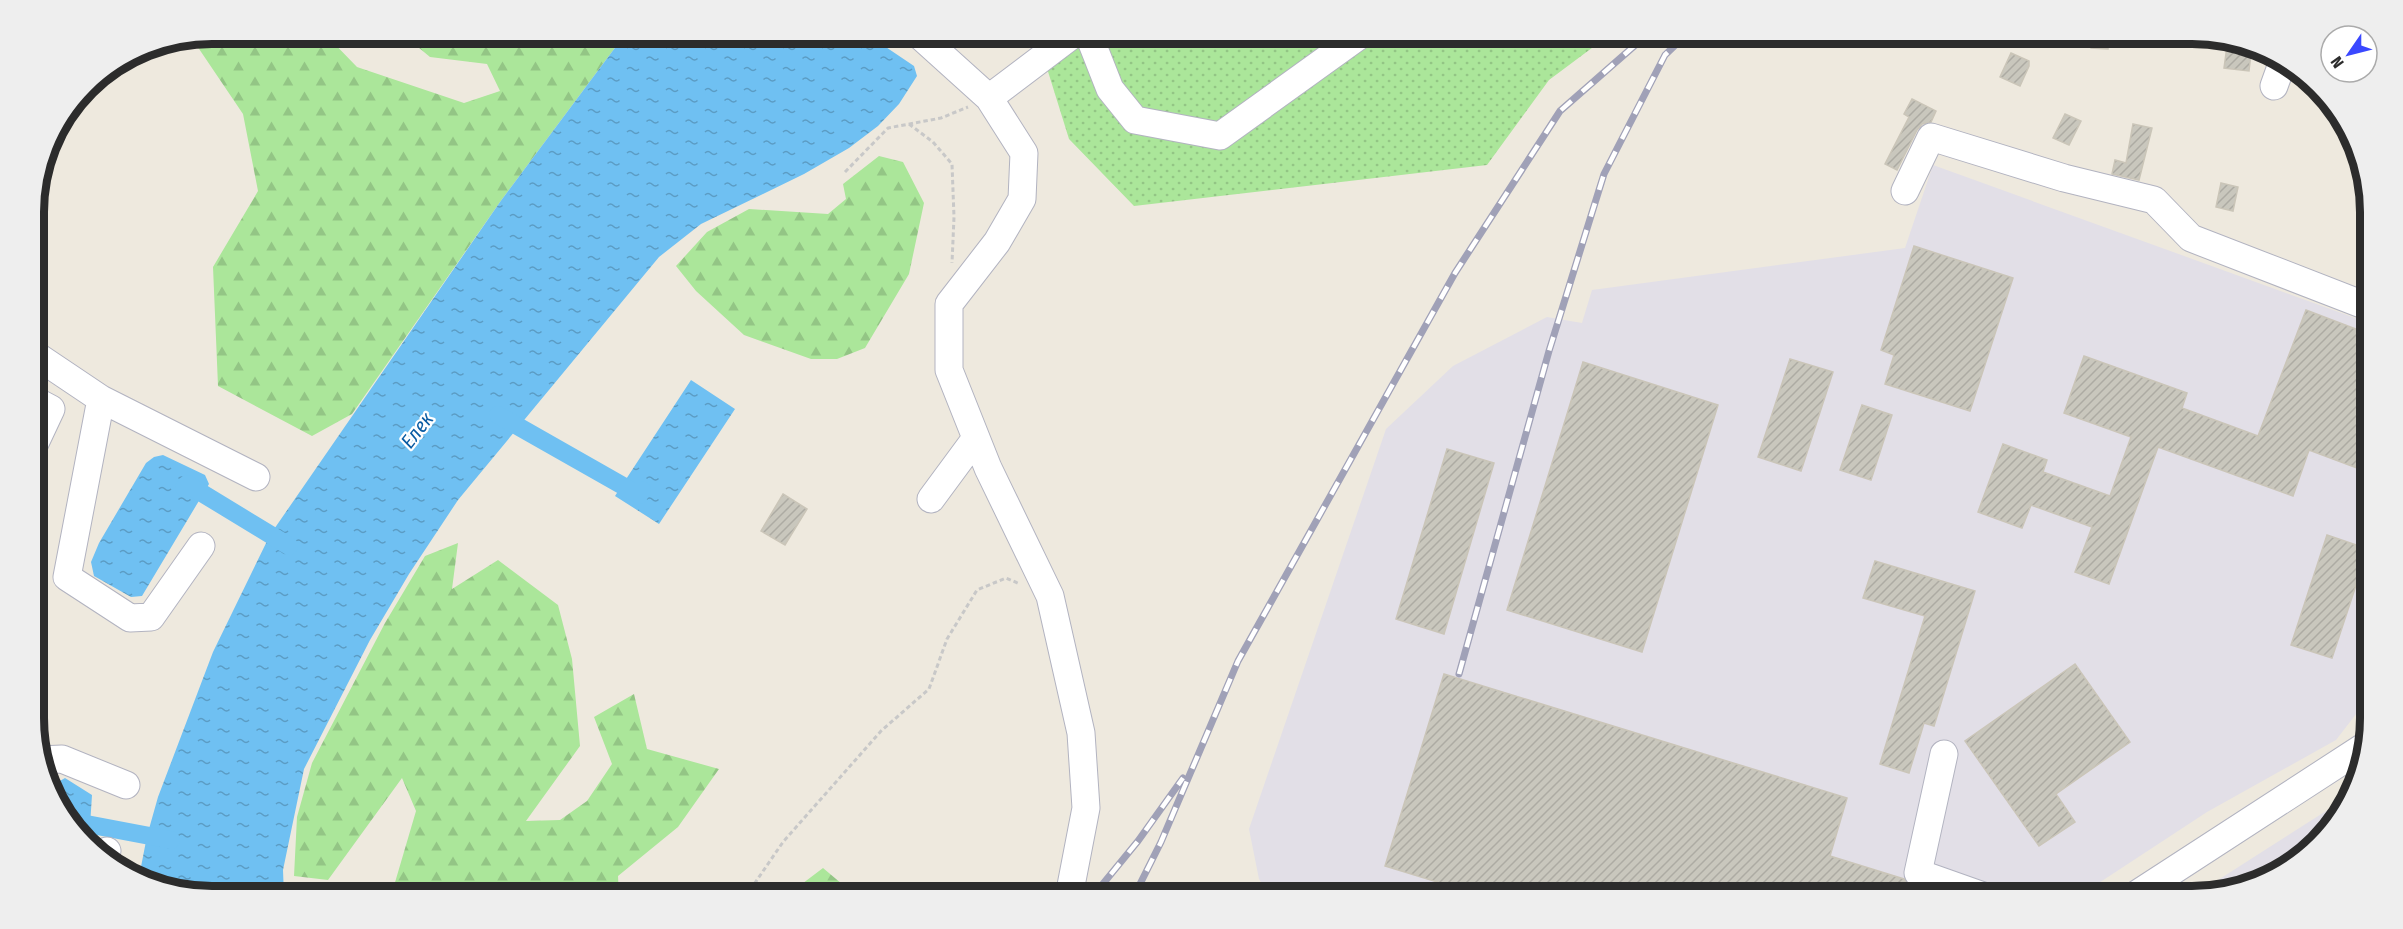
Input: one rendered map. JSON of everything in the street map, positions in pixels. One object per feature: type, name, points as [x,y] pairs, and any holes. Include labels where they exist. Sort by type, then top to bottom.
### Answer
[{"type":"street","points":[[929,44],[989,98],[1024,153],[1022,199],[997,242],[950,304],[949,369],[976,438],[1050,596],[1081,733],[1086,808],[1071,886]]},
{"type":"street","points":[[989,98],[1060,44]]},
{"type":"street","points":[[1092,44],[1110,89],[1135,120],[1220,136],[1348,44]]},
{"type":"street","points":[[2274,86],[2280,69]]},
{"type":"street","points":[[1905,191],[1931,137],[2064,178],[2154,200],[2191,238],[2360,304]]},
{"type":"street","points":[[44,361],[101,399],[256,477]]},
{"type":"street","points":[[101,399],[67,577],[130,618],[152,617],[201,546]]},
{"type":"street","points":[[44,405],[51,409],[44,424]]},
{"type":"street","points":[[931,499],[976,438]]},
{"type":"street","points":[[2151,885],[2355,752]]},
{"type":"street","points":[[1944,754],[1918,873],[1952,885]]},
{"type":"street","points":[[49,760],[62,759],[126,785]]},
{"type":"path","points":[[845,172],[888,128],[941,118],[989,98]]},
{"type":"path","points":[[909,124],[933,142],[952,164],[954,217],[951,271]]},
{"type":"path","points":[[753,886],[783,842],[881,731],[929,689],[947,639],[976,590],[1006,578],[1050,596]]},
{"type":"shaded area","points":[[1933,165],[2360,320],[2360,709],[2336,740],[2207,812],[2096,885],[1263,885],[1259,879],[1249,829],[1386,429],[1453,366],[1547,317],[1582,323],[1592,290],[1905,248]]},
{"type":"shaded area","points":[[2334,806],[2325,820],[2294,851],[2256,873],[2235,880],[2212,884]]},
{"type":"green space","points":[[335,44],[357,67],[464,103],[500,91],[487,64],[430,57],[414,44],[618,44],[500,202],[352,414],[312,436],[218,386],[213,267],[258,191],[243,114],[196,45]]},
{"type":"green space","points":[[1039,44],[1597,44],[1549,80],[1487,165],[1134,206],[1069,139]]},
{"type":"green space","points":[[879,156],[903,162],[924,203],[909,274],[865,348],[837,359],[811,359],[744,335],[696,291],[676,266],[707,232],[749,209],[828,214],[846,199],[843,184]]},
{"type":"green space","points":[[458,543],[452,589],[498,560],[558,605],[572,659],[580,746],[526,821],[560,820],[587,801],[612,764],[594,717],[634,694],[647,749],[719,769],[678,827],[618,876],[618,886],[394,886],[416,811],[402,778],[328,880],[294,876],[297,817],[312,763],[385,623],[425,556]]},
{"type":"green space","points":[[823,868],[842,884],[841,886],[800,886]]},
{"type":"water","name":"Елек","points":[[618,44],[881,44],[914,66],[917,76],[899,104],[878,126],[849,148],[804,174],[701,224],[659,257],[458,500],[409,574],[370,640],[304,769],[283,870],[284,886],[201,885],[158,877],[140,869],[158,797],[213,652],[270,535],[500,202]]},
{"type":"water","points":[[691,380],[735,409],[659,524],[615,496]]},
{"type":"water","points":[[163,455],[205,475],[209,484],[142,596],[131,597],[94,576],[91,562],[99,543],[146,463],[154,457]]},
{"type":"water","points":[[65,778],[92,795],[90,826],[87,830],[72,811],[57,783]]},
{"type":"building","points":[[2091,44],[2108,44],[2108,49],[2091,48]]},
{"type":"building","points":[[2227,48],[2251,54],[2249,71],[2224,68]]},
{"type":"building","points":[[2011,53],[2029,61],[2020,86],[2000,77]]},
{"type":"building","points":[[1912,99],[1936,111],[1931,122],[1922,124],[1917,130],[1897,170],[1885,164],[1909,117],[1904,114]]},
{"type":"building","points":[[2065,114],[2081,121],[2069,145],[2053,138]]},
{"type":"building","points":[[2133,124],[2152,128],[2139,180],[2112,174],[2115,160],[2126,163]]},
{"type":"building","points":[[2221,183],[2238,187],[2233,211],[2216,207]]},
{"type":"building","points":[[1914,246],[2013,278],[1970,411],[1885,384],[1894,355],[1881,350]]},
{"type":"building","points":[[2306,310],[2360,331],[2360,469],[2309,450],[2293,496],[2158,447],[2109,584],[2075,572],[2092,527],[2031,505],[2022,528],[1978,512],[2003,444],[2047,460],[2043,472],[2110,496],[2131,437],[2064,413],[2084,356],[2187,393],[2182,408],[2258,436]]},
{"type":"building","points":[[1790,359],[1833,372],[1801,471],[1758,457]]},
{"type":"building","points":[[1583,362],[1718,405],[1642,652],[1507,610]]},
{"type":"building","points":[[1862,405],[1892,415],[1871,480],[1840,470]]},
{"type":"building","points":[[1447,449],[1494,463],[1444,634],[1396,619]]},
{"type":"building","points":[[783,494],[807,509],[785,545],[761,531]]},
{"type":"building","points":[[2327,535],[2360,546],[2360,573],[2332,658],[2291,645]]},
{"type":"building","points":[[1875,561],[1975,591],[1934,726],[1924,723],[1909,773],[1880,764],[1925,616],[1863,598]]},
{"type":"building","points":[[2075,664],[2130,742],[2056,794],[2075,822],[2039,846],[1965,741]]},
{"type":"building","points":[[1444,674],[1847,798],[1830,856],[1904,879],[1911,885],[1448,885],[1385,866]]},
{"type":"waterway","points":[[498,415],[639,495],[642,490]]},
{"type":"waterway","points":[[184,488],[187,484],[289,546]]},
{"type":"waterway","points":[[81,823],[171,840]]},
{"type":"railway","points":[[1139,886],[1161,842],[1238,661],[1455,273],[1560,111],[1636,44]]},
{"type":"railway","points":[[1459,674],[1549,351],[1604,174],[1665,55],[1676,44]]},
{"type":"railway","points":[[1102,886],[1138,841],[1183,778]]}]
